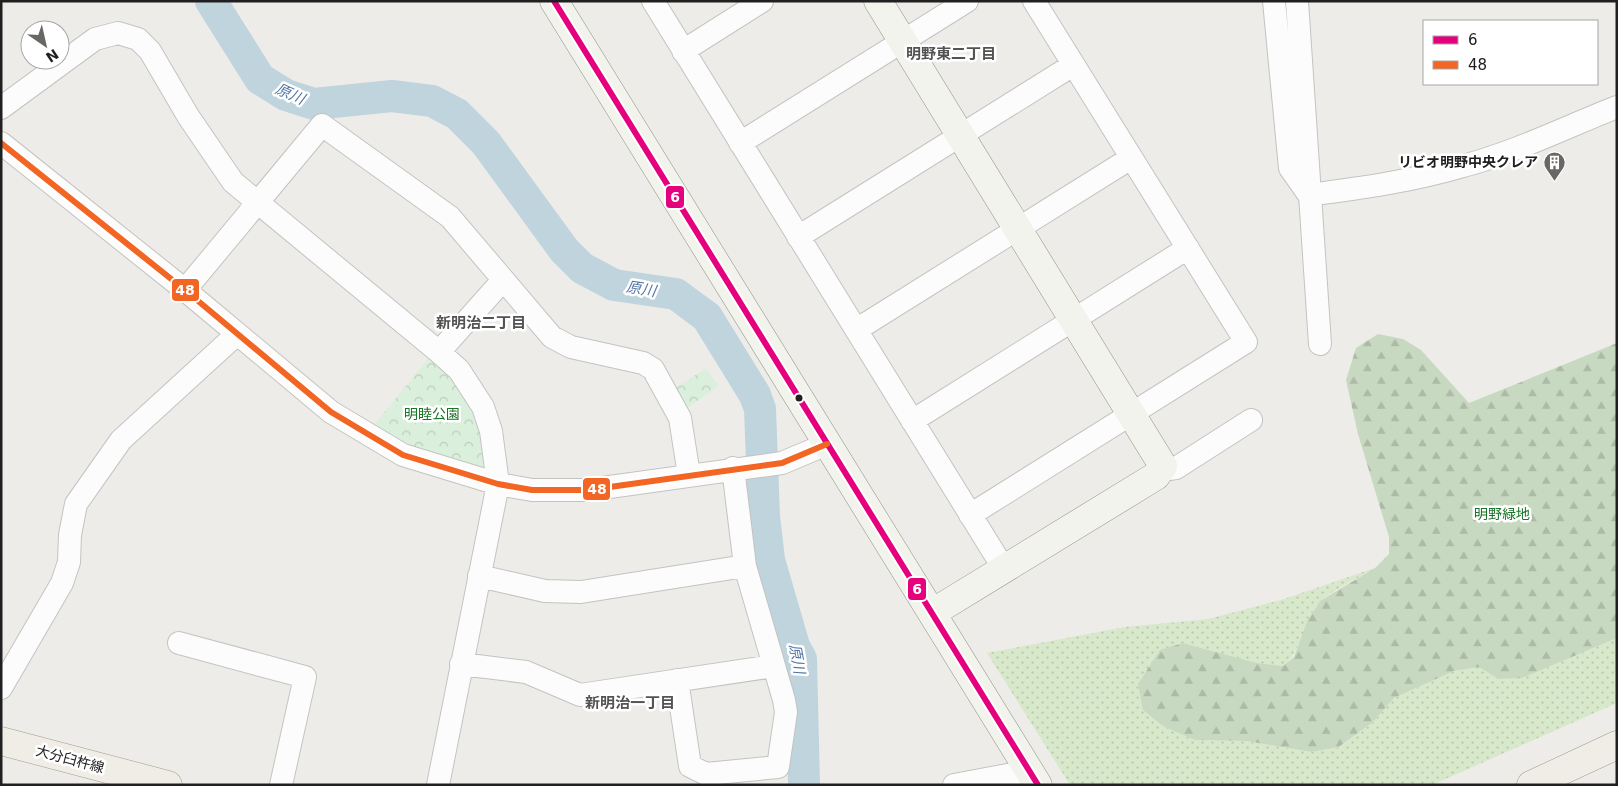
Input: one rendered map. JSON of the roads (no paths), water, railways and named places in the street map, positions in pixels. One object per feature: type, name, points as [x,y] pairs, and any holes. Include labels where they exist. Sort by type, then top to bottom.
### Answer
[{"type":"main road","points":[[878,1],[1162,461],[1162,470],[932,613]]},
{"type":"main road","points":[[556,2],[1033,778]]},
{"type":"main road","name":"大分臼杵線","points":[[1,741],[150,784]]},
{"type":"main road","points":[[1531,785],[1617,745]]},
{"type":"street","points":[[652,1],[1004,569]]},
{"type":"street","points":[[683,51],[762,1]]},
{"type":"street","points":[[740,143],[967,1]]},
{"type":"street","points":[[970,515],[1246,342],[1034,1]]},
{"type":"street","points":[[1274,1],[1290,168],[1309,194]]},
{"type":"street","points":[[1297,1],[1320,344]]},
{"type":"street","points":[[1,108],[95,39],[118,33],[133,36],[143,42],[188,116],[233,182],[439,352],[459,370],[483,407],[491,431],[498,484],[438,785]]},
{"type":"street","points":[[798,237],[1073,64]]},
{"type":"street","points":[[1309,194],[1408,180],[1465,166],[1524,145],[1617,107]]},
{"type":"street","points":[[185,290],[322,125],[450,217],[545,331],[558,341],[571,347],[643,363],[654,369],[680,418],[689,475]]},
{"type":"street","points":[[1,143],[185,290],[331,412],[403,455],[498,484],[532,490],[588,490],[782,463],[827,444]]},
{"type":"street","points":[[856,330],[1131,158]]},
{"type":"street","points":[[912,421],[1188,248]]},
{"type":"street","points":[[439,352],[503,280]]},
{"type":"street","points":[[1,688],[62,583],[69,562],[70,535],[76,504],[121,440],[238,334]]},
{"type":"street","points":[[1162,470],[1176,468],[1251,420]]},
{"type":"street","points":[[677,680],[690,766],[706,774],[778,766],[786,712],[745,566],[736,468]]},
{"type":"street","points":[[479,576],[545,591],[581,592],[745,566]]},
{"type":"street","points":[[179,643],[305,677],[281,785]]},
{"type":"street","points":[[461,664],[526,672],[580,695],[774,666]]},
{"type":"street","points":[[954,785],[1033,778]]},
{"type":"waterway","name":"原川","points":[[211,1],[260,79],[286,95],[314,104],[392,96],[432,101],[457,114],[486,143],[564,250],[582,268],[614,285],[676,294],[707,317],[755,395],[760,409],[764,516],[769,560],[794,646],[801,659],[804,785]]},
{"type":"place","name":"リビオ明野中央クレア","points":[[1554,181]]},
{"type":"district","name":"明野東二丁目","points":[[951,54]]},
{"type":"district","name":"新明治二丁目","points":[[481,323]]},
{"type":"district","name":"新明治一丁目","points":[[630,703]]},
{"type":"park label","name":"明睦公園","points":[[432,414]]},
{"type":"park label","name":"明野緑地","points":[[1502,514]]}]
